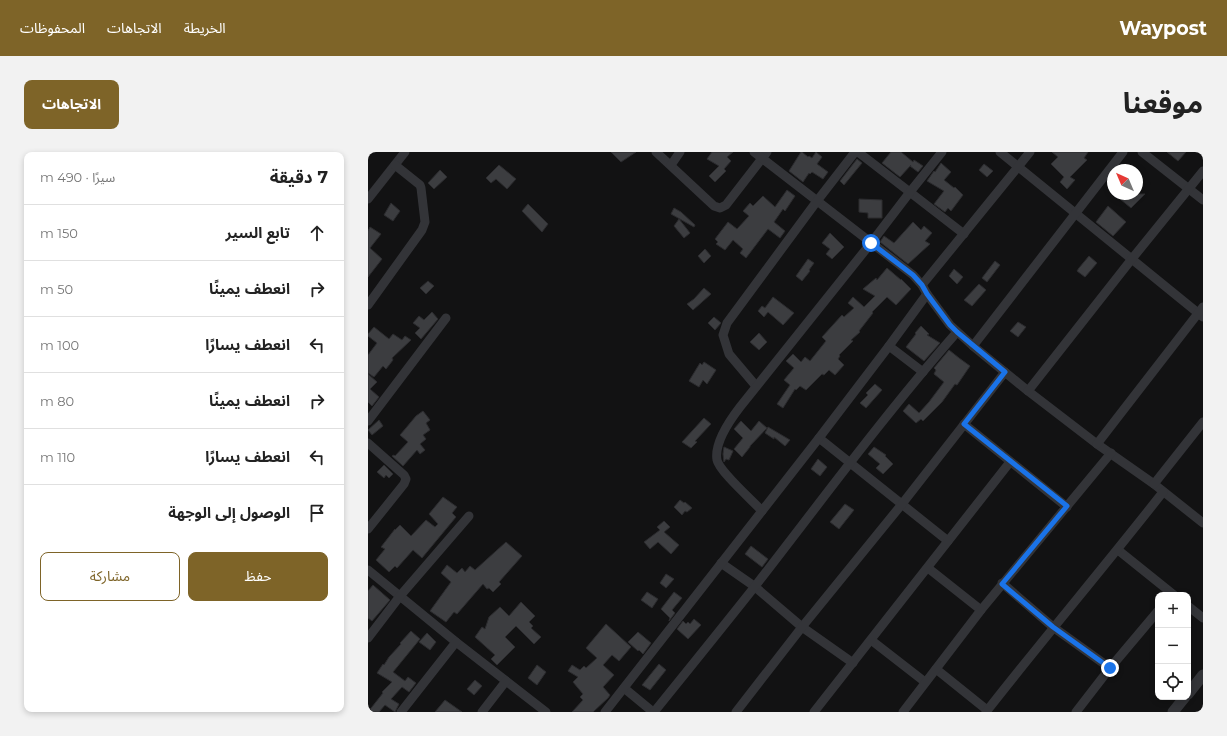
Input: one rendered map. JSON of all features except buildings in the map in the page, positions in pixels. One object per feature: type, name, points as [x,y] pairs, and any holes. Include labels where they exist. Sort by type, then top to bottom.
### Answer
[{"type":"street","points":[[368,199],[405,152]]},
{"type":"street","points":[[656,152],[714,206],[720,208],[726,205],[764,155]]},
{"type":"street","points":[[671,166],[680,152]]},
{"type":"street","points":[[754,152],[764,155],[817,202],[913,275],[922,285],[950,325],[973,346],[1028,391],[1097,444],[1154,484],[1203,523]]},
{"type":"street","points":[[756,386],[729,354],[723,335],[727,323],[817,202],[857,152],[964,234]]},
{"type":"street","points":[[762,510],[734,482],[717,461],[717,451],[728,424],[756,386],[942,152]]},
{"type":"street","points":[[1000,152],[1131,260],[1201,312],[1097,444]]},
{"type":"street","points":[[922,285],[1030,152]]},
{"type":"street","points":[[973,346],[1123,152]]},
{"type":"street","points":[[1142,152],[1203,200]]},
{"type":"street","points":[[368,305],[422,230],[424,225],[420,185],[395,165]]},
{"type":"street","points":[[1028,391],[1203,171]]},
{"type":"street","points":[[605,712],[819,438],[927,294]]},
{"type":"street","points":[[368,421],[446,318]]},
{"type":"street","points":[[624,688],[653,712],[922,372],[957,332]]},
{"type":"street","points":[[889,346],[922,372]]},
{"type":"street","points":[[741,710],[802,627],[902,504],[1005,372]]},
{"type":"street","points":[[1154,484],[1203,422]]},
{"type":"street","points":[[964,424],[1067,506]]},
{"type":"street","points":[[819,438],[948,541]]},
{"type":"street","points":[[368,443],[404,475],[406,479],[404,484],[368,529]]},
{"type":"street","points":[[903,712],[981,610],[1110,453]]},
{"type":"street","points":[[814,712],[1010,462]]},
{"type":"street","points":[[936,669],[986,711],[1053,627],[1118,550],[1163,492]]},
{"type":"street","points":[[368,638],[400,596],[469,516]]},
{"type":"street","points":[[1118,550],[1169,592]]},
{"type":"street","points":[[721,563],[754,586],[802,627],[852,663]]},
{"type":"street","points":[[928,568],[981,610]]},
{"type":"street","points":[[368,570],[456,642],[546,712]]},
{"type":"street","points":[[1002,584],[1053,627],[1110,668]]},
{"type":"street","points":[[1191,608],[1203,618]]},
{"type":"street","points":[[1088,712],[1078,709],[1155,615]]},
{"type":"street","points":[[871,640],[925,682]]},
{"type":"street","points":[[401,712],[456,642]]},
{"type":"street","points":[[1191,690],[1203,675]]},
{"type":"street","points":[[482,712],[506,681]]},
{"type":"street","points":[[1178,710],[1183,700]]},
{"type":"route","points":[[871,243],[913,275],[922,285],[950,325],[1005,372],[964,424],[1067,506],[1002,584],[1053,627],[1110,668]]}]
